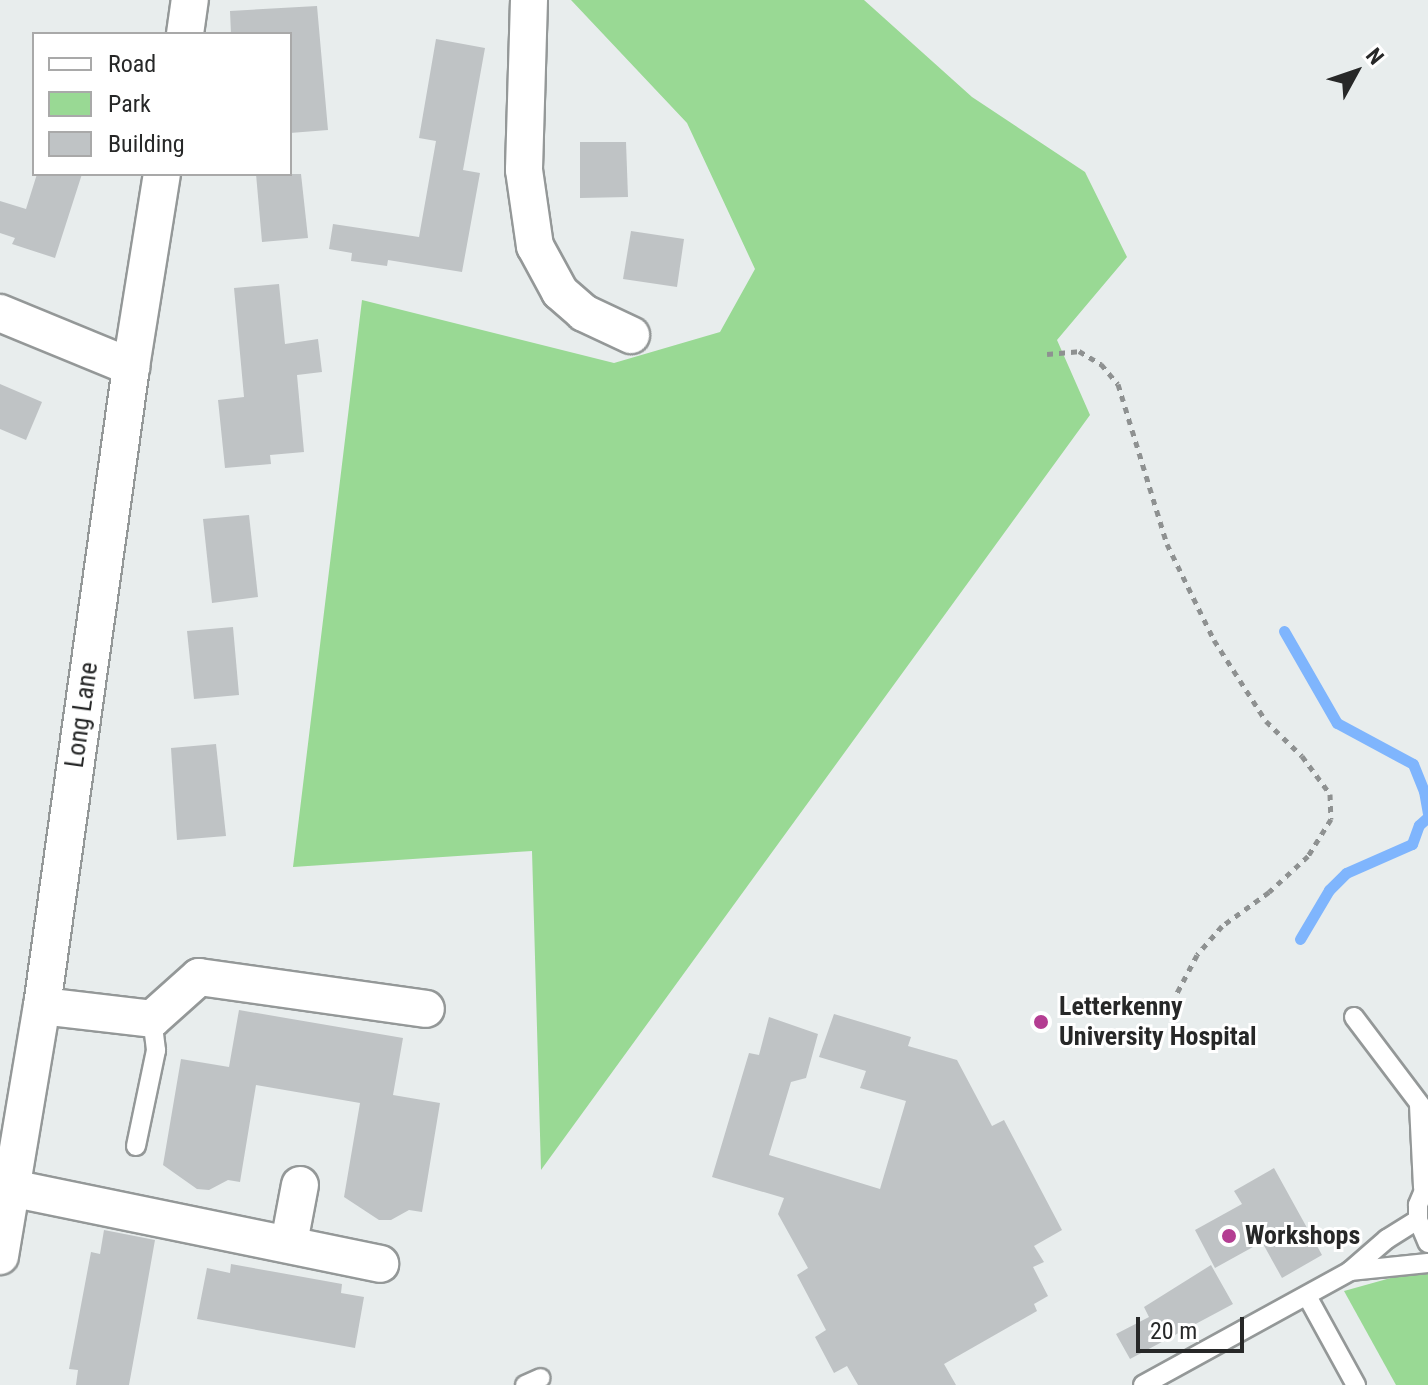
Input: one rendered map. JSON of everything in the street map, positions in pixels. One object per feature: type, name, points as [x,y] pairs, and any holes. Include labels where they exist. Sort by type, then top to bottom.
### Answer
[{"type":"street","points":[[185,32],[190,0]]},
{"type":"street","points":[[529,0],[524,170],[535,246],[560,292],[584,313],[631,335]]},
{"type":"street","name":"Long Lane","points":[[0,1256],[42,1006],[131,367],[162,176]]},
{"type":"street","points":[[0,313],[131,367]]},
{"type":"street","points":[[42,1006],[152,1019],[199,977],[426,1009]]},
{"type":"street","points":[[289,1243],[300,1185]]},
{"type":"street","points":[[11,1188],[380,1264]]},
{"type":"lane","points":[[1354,1017],[1424,1110],[1425,1185],[1418,1220],[1428,1243]]},
{"type":"lane","points":[[136,1146],[156,1050],[152,1019]]},
{"type":"lane","points":[[1143,1385],[1350,1271],[1387,1239],[1418,1220]]},
{"type":"lane","points":[[1350,1271],[1428,1263]]},
{"type":"lane","points":[[1307,1296],[1356,1385]]},
{"type":"path","points":[[1047,354],[1079,351],[1101,364],[1118,384],[1167,544],[1214,640],[1266,721],[1302,756],[1330,794],[1331,819],[1308,856],[1269,892],[1222,926],[1197,955],[1177,993]]},
{"type":"green space","points":[[571,0],[864,0],[972,97],[1085,172],[1127,257],[1057,340],[1090,415],[541,1170],[532,851],[293,867],[362,300],[614,363],[720,332],[755,269],[687,123]]},
{"type":"green space","points":[[1428,1272],[1428,1385],[1396,1385],[1344,1291],[1405,1274]]},
{"type":"building","points":[[317,6],[328,130],[292,133],[292,32],[231,32],[230,11]]},
{"type":"building","points":[[436,39],[485,48],[463,170],[480,173],[462,272],[388,260],[387,266],[351,261],[352,253],[329,249],[333,224],[419,237],[436,141],[419,138]]},
{"type":"building","points":[[580,142],[626,142],[628,197],[580,198]]},
{"type":"building","points":[[301,174],[308,238],[262,242],[256,176]]},
{"type":"building","points":[[36,176],[81,176],[55,258],[12,244],[15,238],[0,233],[0,201],[26,209]]},
{"type":"building","points":[[631,231],[684,239],[677,287],[623,279]]},
{"type":"building","points":[[279,284],[285,344],[318,339],[322,372],[297,375],[304,452],[270,455],[271,464],[225,468],[218,400],[244,397],[234,288]]},
{"type":"building","points":[[0,384],[42,402],[26,440],[0,429]]},
{"type":"building","points":[[249,515],[258,597],[212,603],[203,519]]},
{"type":"building","points":[[233,627],[239,695],[194,699],[187,631]]},
{"type":"building","points":[[216,744],[226,836],[177,840],[171,748]]},
{"type":"building","points":[[239,1010],[403,1038],[393,1095],[440,1103],[422,1212],[409,1210],[391,1220],[379,1220],[344,1197],[360,1103],[256,1085],[240,1182],[228,1180],[209,1190],[197,1189],[163,1165],[181,1059],[229,1067]]},
{"type":"building","points":[[834,1014],[911,1037],[908,1046],[957,1060],[992,1126],[1004,1120],[1062,1230],[1034,1246],[1044,1262],[1033,1267],[1048,1296],[1034,1304],[1037,1311],[944,1364],[956,1385],[858,1385],[847,1366],[834,1373],[815,1337],[826,1330],[797,1275],[808,1268],[778,1214],[784,1198],[712,1177],[749,1053],[759,1055],[769,1017],[818,1034],[806,1078],[791,1082],[769,1155],[880,1189],[906,1101],[860,1088],[866,1071],[819,1057]]},
{"type":"building","points":[[1274,1168],[1322,1255],[1282,1278],[1262,1242],[1215,1268],[1195,1230],[1242,1204],[1234,1191]]},
{"type":"building","points":[[104,1230],[155,1240],[141,1319],[129,1385],[76,1385],[78,1370],[69,1369],[91,1252],[100,1254]]},
{"type":"building","points":[[231,1264],[342,1284],[341,1293],[364,1297],[355,1348],[197,1319],[207,1268],[230,1273]]},
{"type":"building","points":[[1211,1265],[1233,1304],[1130,1359],[1116,1334],[1149,1317],[1144,1307]]},
{"type":"waterway","points":[[1284,631],[1337,723],[1413,764],[1424,791],[1428,813]]},
{"type":"waterway","points":[[1300,939],[1329,890],[1346,873],[1412,844],[1419,825],[1428,817]]},
{"type":"place","name":"Letterkenny University Hospital","points":[[1041,1022]]},
{"type":"place","name":"Workshops","points":[[1229,1236]]}]
